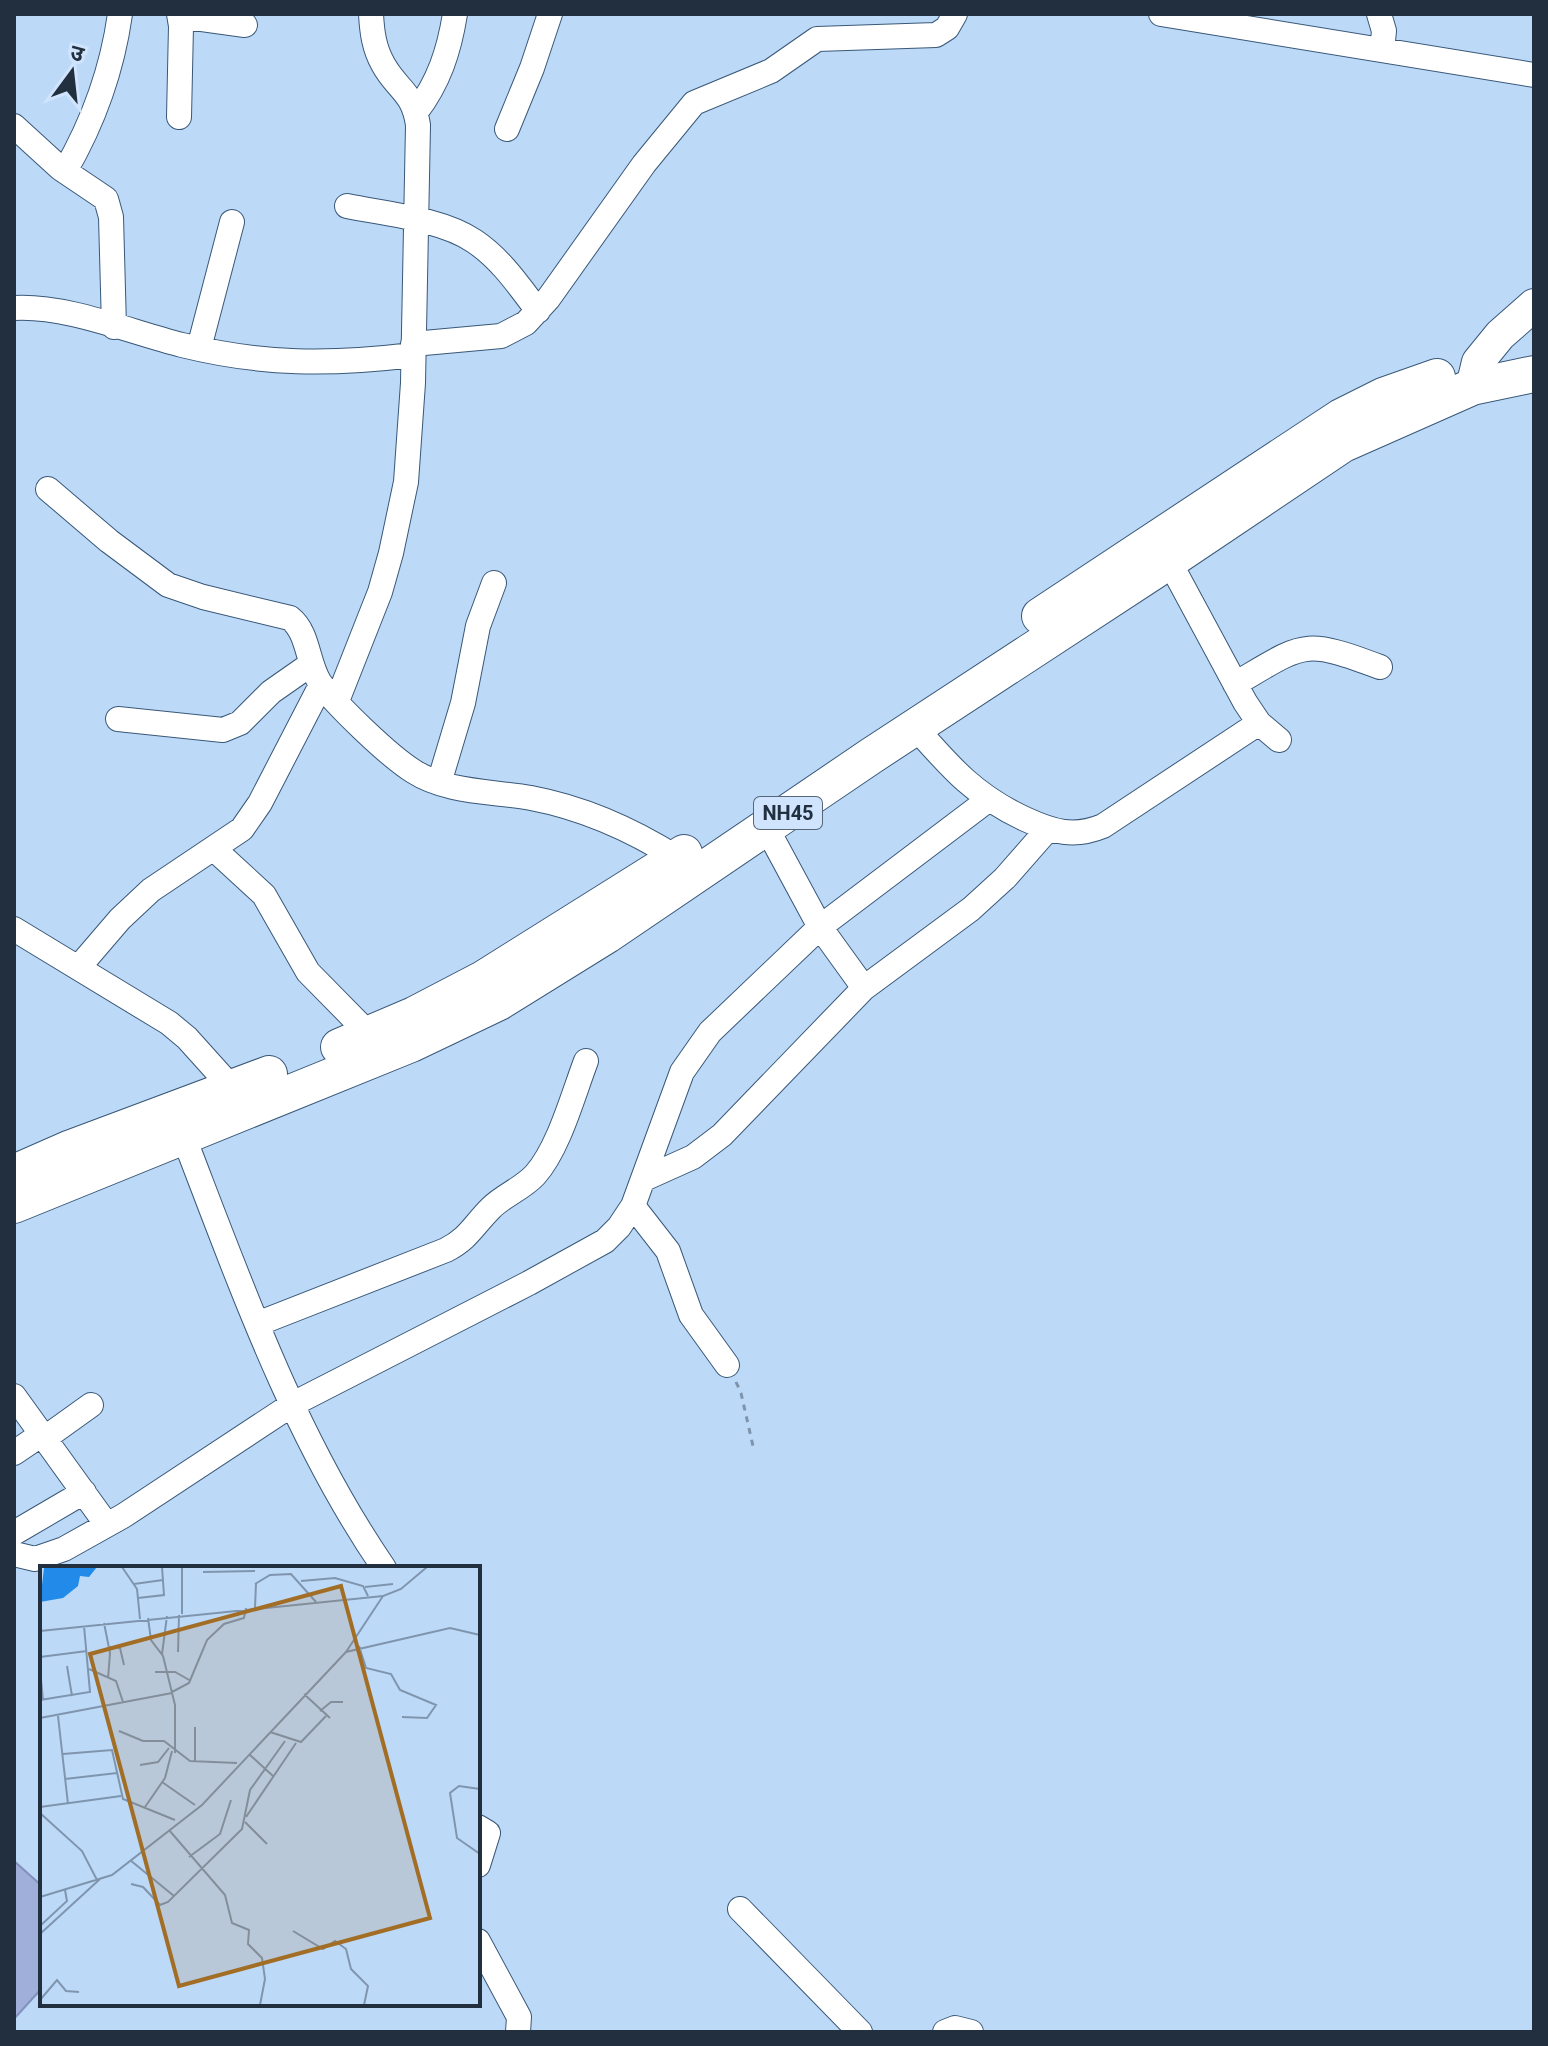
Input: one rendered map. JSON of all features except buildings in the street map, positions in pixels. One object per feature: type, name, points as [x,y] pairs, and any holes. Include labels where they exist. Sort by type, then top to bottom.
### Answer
[{"type":"highway","name":"NH45","points":[[14,1205],[411,1044],[499,1002],[607,935],[1343,444],[1513,352],[1534,349]]},
{"type":"highway","name":"NH45","points":[[14,1173],[71,1148],[369,1034],[414,1015],[483,979],[677,858],[1341,417],[1383,396],[1475,374],[1534,374]]},
{"type":"main road","points":[[1475,374],[1500,335],[1534,305]]},
{"type":"street","points":[[65,171],[98,108],[109,74],[120,14]]},
{"type":"street","points":[[78,968],[120,919],[151,890],[214,849],[251,819],[323,683],[380,592],[400,513],[409,452],[419,143],[416,112],[408,93],[391,76],[378,53],[371,14]]},
{"type":"street","points":[[416,112],[439,77],[455,14]]},
{"type":"street","points":[[507,129],[550,14]]},
{"type":"street","points":[[14,308],[44,310],[199,348],[282,362],[320,364],[501,336],[517,329],[538,311],[644,164],[694,103],[771,71],[817,39],[936,35],[947,28],[955,14]]},
{"type":"street","points":[[1161,14],[1534,75]]},
{"type":"street","points":[[1379,14],[1384,31],[1382,50]]},
{"type":"street","points":[[179,117],[179,15],[245,25]]},
{"type":"street","points":[[14,126],[65,171],[101,193],[109,207],[114,327]]},
{"type":"street","points":[[347,206],[447,228],[473,240],[503,267],[538,311]]},
{"type":"street","points":[[199,348],[232,222]]},
{"type":"street","points":[[48,489],[109,541],[168,585],[203,597],[290,618],[300,629],[323,683],[412,771],[439,783],[531,798],[579,810],[622,826],[677,858]]},
{"type":"street","points":[[1169,561],[1235,684],[1259,723],[1279,740]]},
{"type":"street","points":[[439,783],[463,703],[478,626],[494,583]]},
{"type":"street","points":[[1235,684],[1284,655],[1310,646],[1324,647],[1380,667]]},
{"type":"street","points":[[118,719],[223,730],[240,723],[282,683],[323,683]]},
{"type":"street","points":[[915,727],[953,770],[988,800],[1048,829],[1074,834],[1103,826],[1259,723]]},
{"type":"street","points":[[14,1554],[26,1559],[48,1556],[107,1525],[293,1404],[605,1241],[633,1206],[673,1095],[695,1052],[736,1005],[820,927],[988,800]]},
{"type":"street","points":[[766,827],[820,927],[864,988]]},
{"type":"street","points":[[644,1179],[693,1157],[722,1135],[864,988],[971,909],[1005,878],[1048,829]]},
{"type":"street","points":[[214,849],[264,895],[308,972],[369,1034]]},
{"type":"street","points":[[14,929],[169,1023],[187,1038],[232,1088]]},
{"type":"street","points":[[257,1324],[446,1250],[469,1236],[493,1206],[527,1184],[538,1172],[554,1143],[586,1061]]},
{"type":"street","points":[[183,1135],[257,1324],[293,1404],[336,1492],[383,1566]]},
{"type":"street","points":[[633,1206],[668,1251],[691,1315],[727,1365]]},
{"type":"street","points":[[14,1396],[107,1525]]},
{"type":"street","points":[[14,1453],[91,1405]]},
{"type":"street","points":[[14,1533],[84,1492]]},
{"type":"street","points":[[480,1828],[488,1833],[480,1859]]},
{"type":"street","points":[[740,1909],[860,2032]]},
{"type":"street","points":[[480,1945],[519,2017],[518,2032]]},
{"type":"street","points":[[945,2032],[955,2028],[971,2032]]},
{"type":"path","points":[[727,1365],[741,1393],[753,1446]]}]
